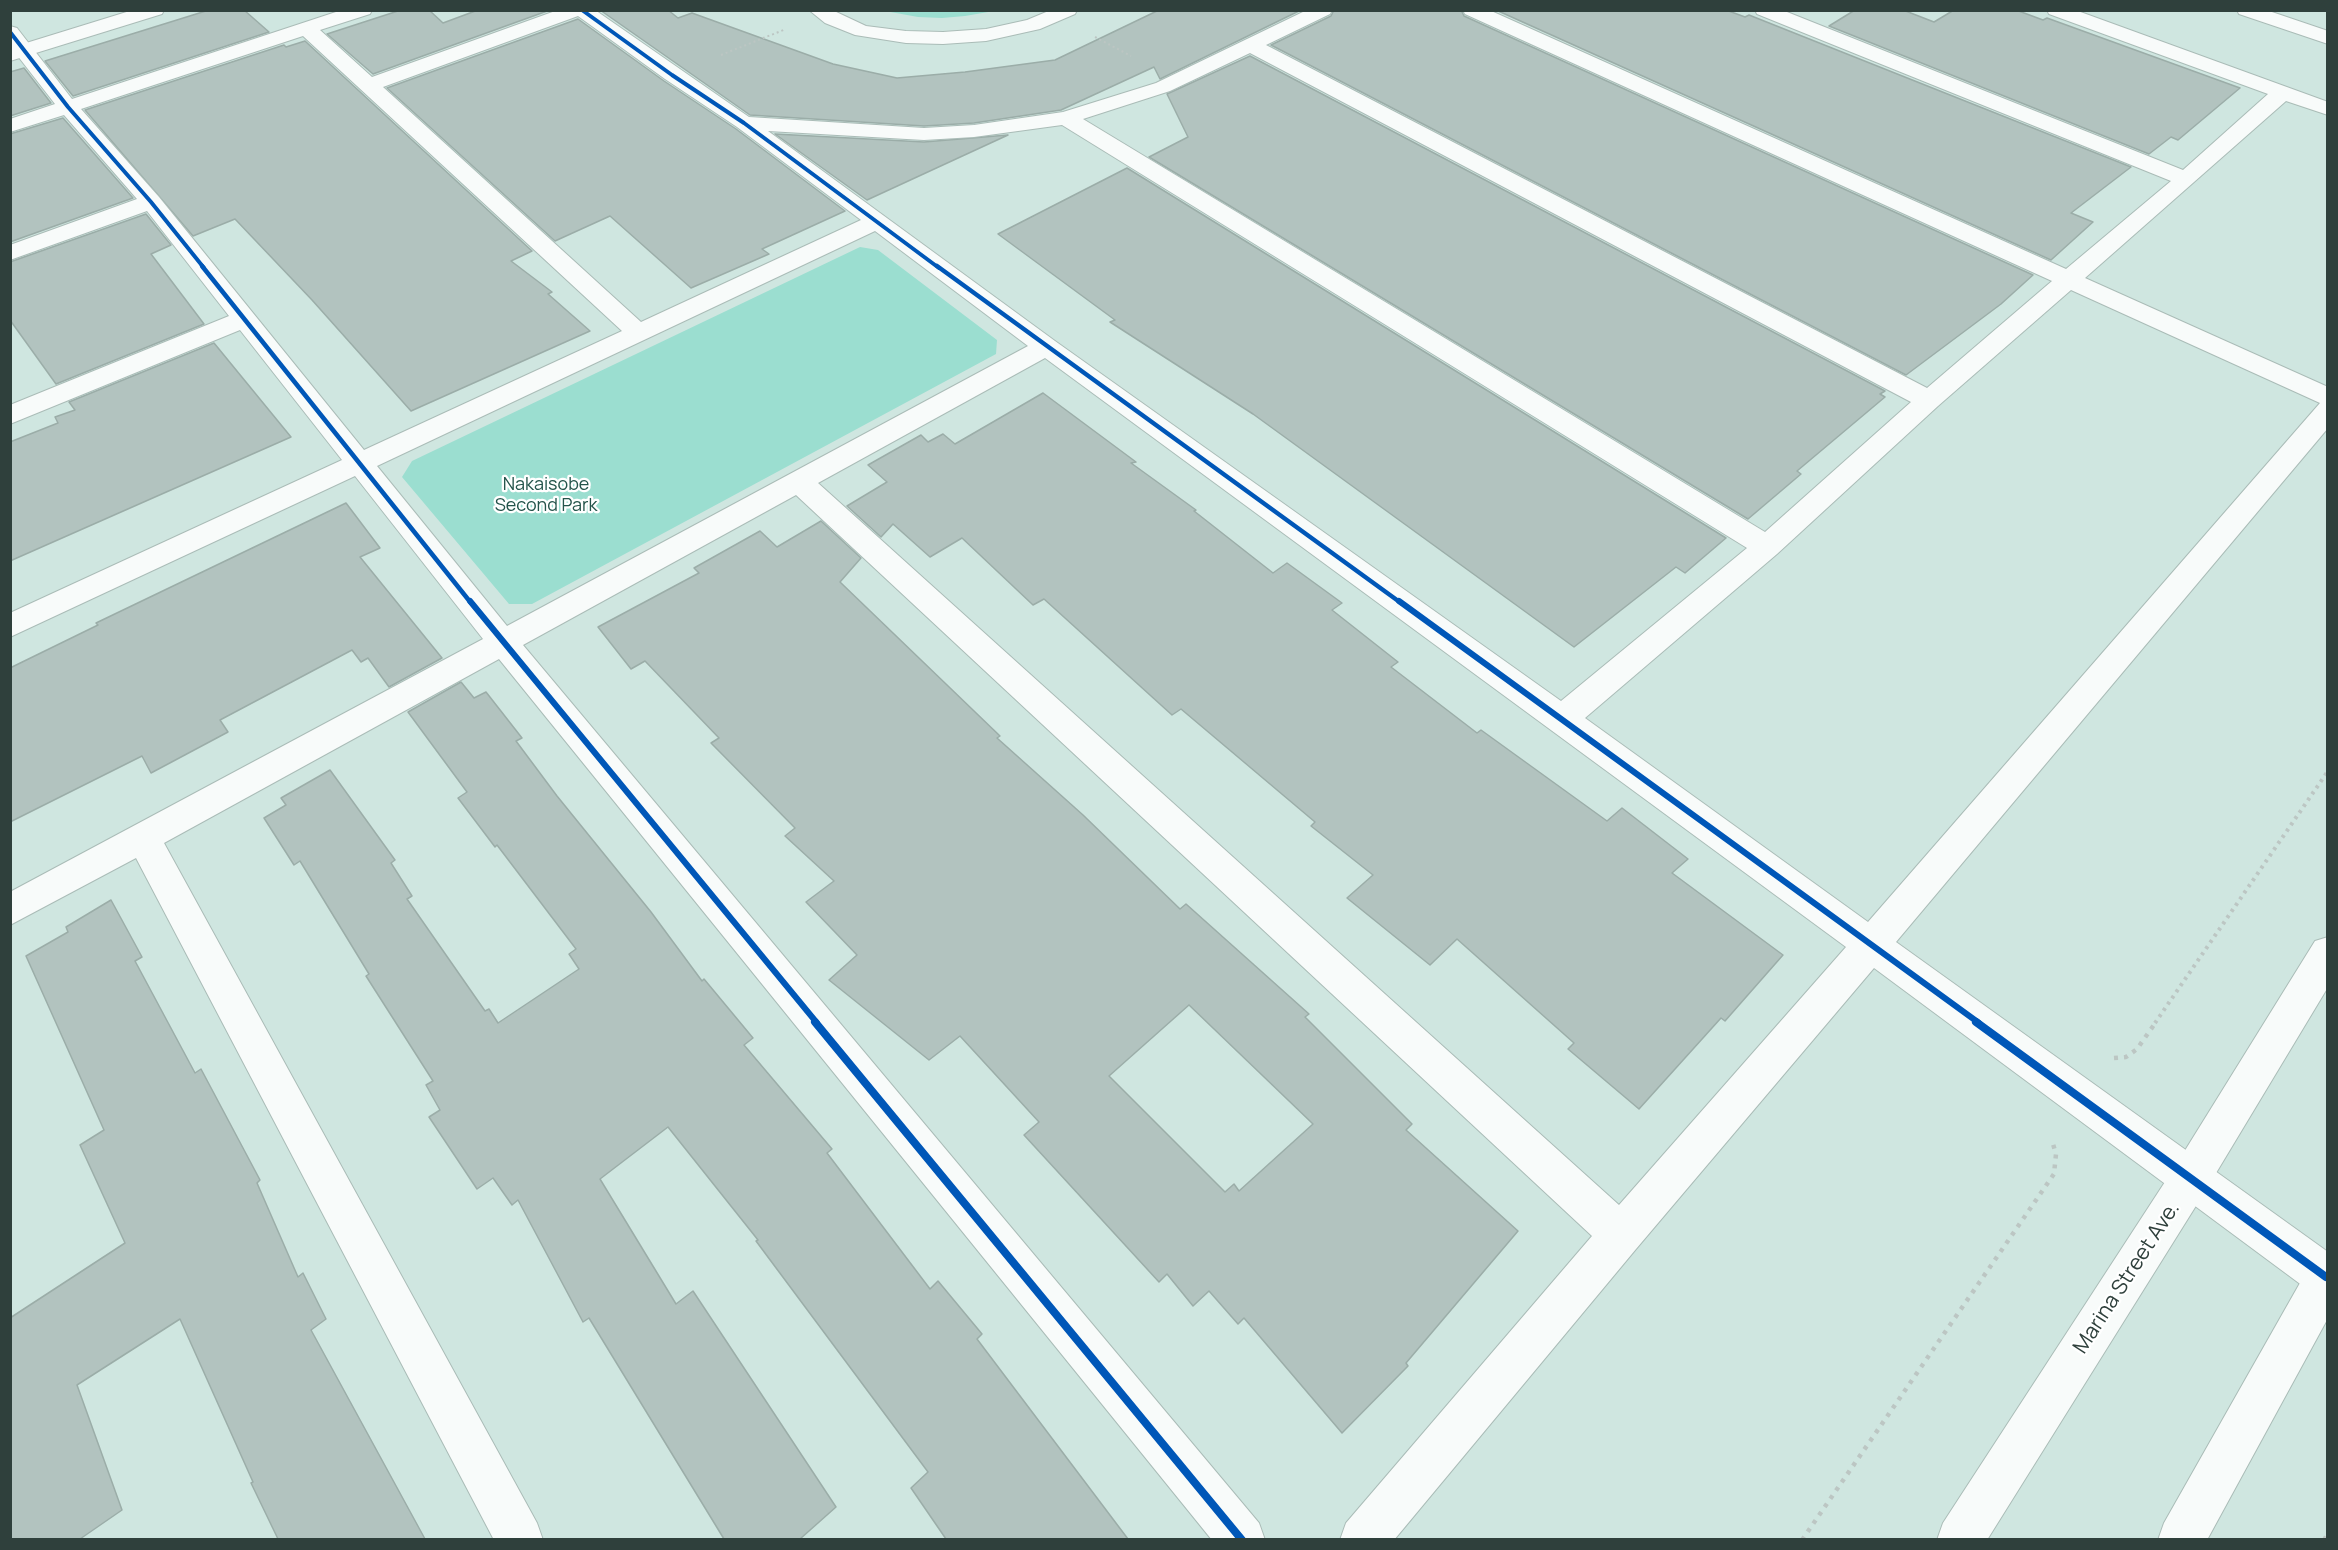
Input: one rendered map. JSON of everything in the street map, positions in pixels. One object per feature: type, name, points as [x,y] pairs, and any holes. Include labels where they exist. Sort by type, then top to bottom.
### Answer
[{"type":"street","points":[[155,10],[15,46],[151,202],[502,641],[1242,1539]]},
{"type":"street","points":[[10,126],[363,10]]},
{"type":"street","points":[[369,85],[580,10],[744,123],[1046,346],[1562,719],[2190,1179],[2327,1276],[2181,1539]]},
{"type":"street","points":[[818,10],[832,19],[862,31],[906,37],[943,38],[986,35],[1033,25],[1068,10]]},
{"type":"street","points":[[744,123],[924,134],[974,131],[1066,118],[1163,87],[1323,10]]},
{"type":"street","points":[[1472,10],[2328,397]]},
{"type":"street","points":[[1764,10],[2186,179]]},
{"type":"street","points":[[2056,10],[2328,109]]},
{"type":"street","points":[[2246,10],[2328,38]]},
{"type":"street","points":[[307,29],[640,334]]},
{"type":"street","points":[[1251,45],[1929,400]]},
{"type":"street","points":[[1562,719],[1767,547],[1929,400],[2186,179],[2282,93]]},
{"type":"street","points":[[1066,118],[1767,547]]},
{"type":"street","points":[[10,253],[151,202]]},
{"type":"street","points":[[10,626],[876,222]]},
{"type":"street","points":[[10,415],[245,319]]},
{"type":"street","points":[[10,910],[1046,346]]},
{"type":"street","points":[[1363,1539],[1621,1234],[2328,410]]},
{"type":"street","points":[[798,481],[1621,1234]]},
{"type":"street","points":[[143,838],[520,1539]]},
{"type":"street","name":"Marina Street Ave.","points":[[1960,1539],[2190,1179],[2328,953]]},
{"type":"path","points":[[672,75],[787,29]]},
{"type":"path","points":[[2105,1058],[2126,1057],[2137,1049],[2328,771]]},
{"type":"path","points":[[1802,1539],[2054,1174],[2056,1154],[2051,1135]]},
{"type":"path","points":[[2324,1539],[2328,1533]]},
{"type":"green space","points":[[885,11],[994,11],[942,18],[918,17]]},
{"type":"green space","name":"Nakaisobe Second Park","points":[[860,247],[878,250],[997,340],[996,354],[532,604],[509,604],[402,477],[412,461]]},
{"type":"building","points":[[209,10],[244,10],[269,32],[73,96],[45,61]]},
{"type":"building","points":[[401,10],[429,10],[443,23],[478,10],[550,10],[373,74],[327,34]]},
{"type":"building","points":[[600,10],[668,10],[678,18],[692,13],[833,64],[897,78],[1055,60],[1159,10],[1301,10],[1160,79],[1154,67],[1061,110],[974,123],[924,126],[750,115]]},
{"type":"building","points":[[1334,10],[1461,10],[1464,16],[2033,275],[2001,304],[1906,375],[1271,45],[1331,16]]},
{"type":"building","points":[[1496,10],[1726,10],[1745,17],[1749,15],[2131,167],[2071,213],[2093,222],[2051,260]]},
{"type":"building","points":[[1855,10],[1903,10],[1934,22],[1954,10],[2016,10],[2043,20],[2047,18],[2240,88],[2178,140],[2171,137],[2149,154],[1829,26]]},
{"type":"building","points":[[578,19],[736,129],[845,211],[762,249],[769,254],[691,288],[610,216],[555,241],[387,88]]},
{"type":"building","points":[[305,41],[532,251],[511,261],[552,292],[548,294],[590,331],[411,411],[312,300],[235,219],[193,236],[85,110],[284,45],[286,47]]},
{"type":"building","points":[[1250,56],[1885,391],[1880,394],[1885,397],[1797,471],[1801,474],[1748,519],[1149,157],[1188,137],[1167,94]]},
{"type":"building","points":[[24,68],[51,103],[10,116],[10,72]]},
{"type":"building","points":[[63,118],[133,198],[10,242],[10,134]]},
{"type":"building","points":[[775,134],[924,142],[1008,135],[867,200]]},
{"type":"building","points":[[1127,168],[1726,538],[1685,573],[1676,567],[1574,647],[1253,414],[1110,322],[1115,320],[998,234]]},
{"type":"building","points":[[146,214],[171,245],[151,254],[204,324],[56,384],[10,320],[10,262]]},
{"type":"building","points":[[214,343],[291,437],[10,561],[10,442],[58,423],[55,417],[75,410],[69,402]]},
{"type":"building","points":[[1043,393],[1136,462],[1131,463],[1196,510],[1194,511],[1273,573],[1287,563],[1342,603],[1332,610],[1398,662],[1391,667],[1477,733],[1481,730],[1607,821],[1622,808],[1688,859],[1672,873],[1783,955],[1725,1021],[1721,1018],[1639,1109],[1568,1049],[1574,1043],[1457,939],[1430,965],[1347,898],[1373,875],[1311,826],[1315,822],[1181,709],[1172,715],[1044,599],[1033,605],[962,538],[930,557],[893,524],[881,537],[847,506],[887,482],[868,465],[921,435],[928,442],[943,434],[955,444]]},
{"type":"building","points":[[346,503],[380,548],[360,557],[442,658],[389,687],[368,658],[361,662],[352,650],[220,720],[228,732],[151,773],[142,756],[10,822],[10,668],[98,625],[96,623]]},
{"type":"building","points":[[821,521],[861,558],[840,582],[1000,736],[997,738],[1083,815],[1180,909],[1186,904],[1309,1014],[1305,1017],[1412,1124],[1406,1130],[1518,1231],[1406,1363],[1408,1366],[1342,1433],[1244,1318],[1238,1324],[1209,1291],[1193,1306],[1167,1274],[1159,1282],[1024,1135],[1039,1122],[960,1036],[929,1060],[829,980],[857,955],[806,902],[834,881],[785,836],[795,828],[711,743],[719,738],[645,661],[631,669],[598,627],[699,573],[694,568],[760,531],[777,547]],"holes":[[[1189,1005],[1313,1124],[1239,1191],[1234,1184],[1225,1192],[1109,1076]]]},
{"type":"building","points":[[461,682],[474,698],[486,692],[522,738],[516,741],[557,796],[651,912],[702,981],[704,979],[753,1038],[744,1045],[832,1149],[827,1153],[930,1289],[938,1281],[982,1334],[977,1339],[1128,1539],[946,1539],[911,1488],[928,1472],[756,1241],[758,1240],[668,1127],[600,1179],[676,1304],[693,1291],[836,1507],[800,1539],[724,1539],[589,1318],[583,1322],[518,1200],[512,1205],[493,1178],[477,1189],[429,1117],[440,1110],[426,1085],[433,1081],[366,976],[369,974],[300,861],[294,865],[264,818],[286,805],[281,798],[330,770],[395,860],[391,863],[412,896],[407,899],[485,1011],[489,1009],[498,1023],[579,969],[569,954],[576,949],[458,798],[467,792],[408,712]]},
{"type":"building","points":[[111,900],[142,957],[135,961],[195,1073],[201,1069],[260,1180],[257,1183],[298,1277],[303,1273],[326,1319],[311,1330],[425,1539],[278,1539],[251,1483],[253,1482],[180,1319],[77,1385],[122,1510],[80,1539],[10,1539],[10,1318],[125,1243],[80,1145],[104,1130],[26,956],[68,932],[66,927]]},
{"type":"cycle path","points":[[582,10],[672,75],[744,123],[1046,347],[1562,719],[2326,1277]]},
{"type":"cycle path","points":[[10,32],[68,107],[151,202],[502,641],[1242,1540]]}]
